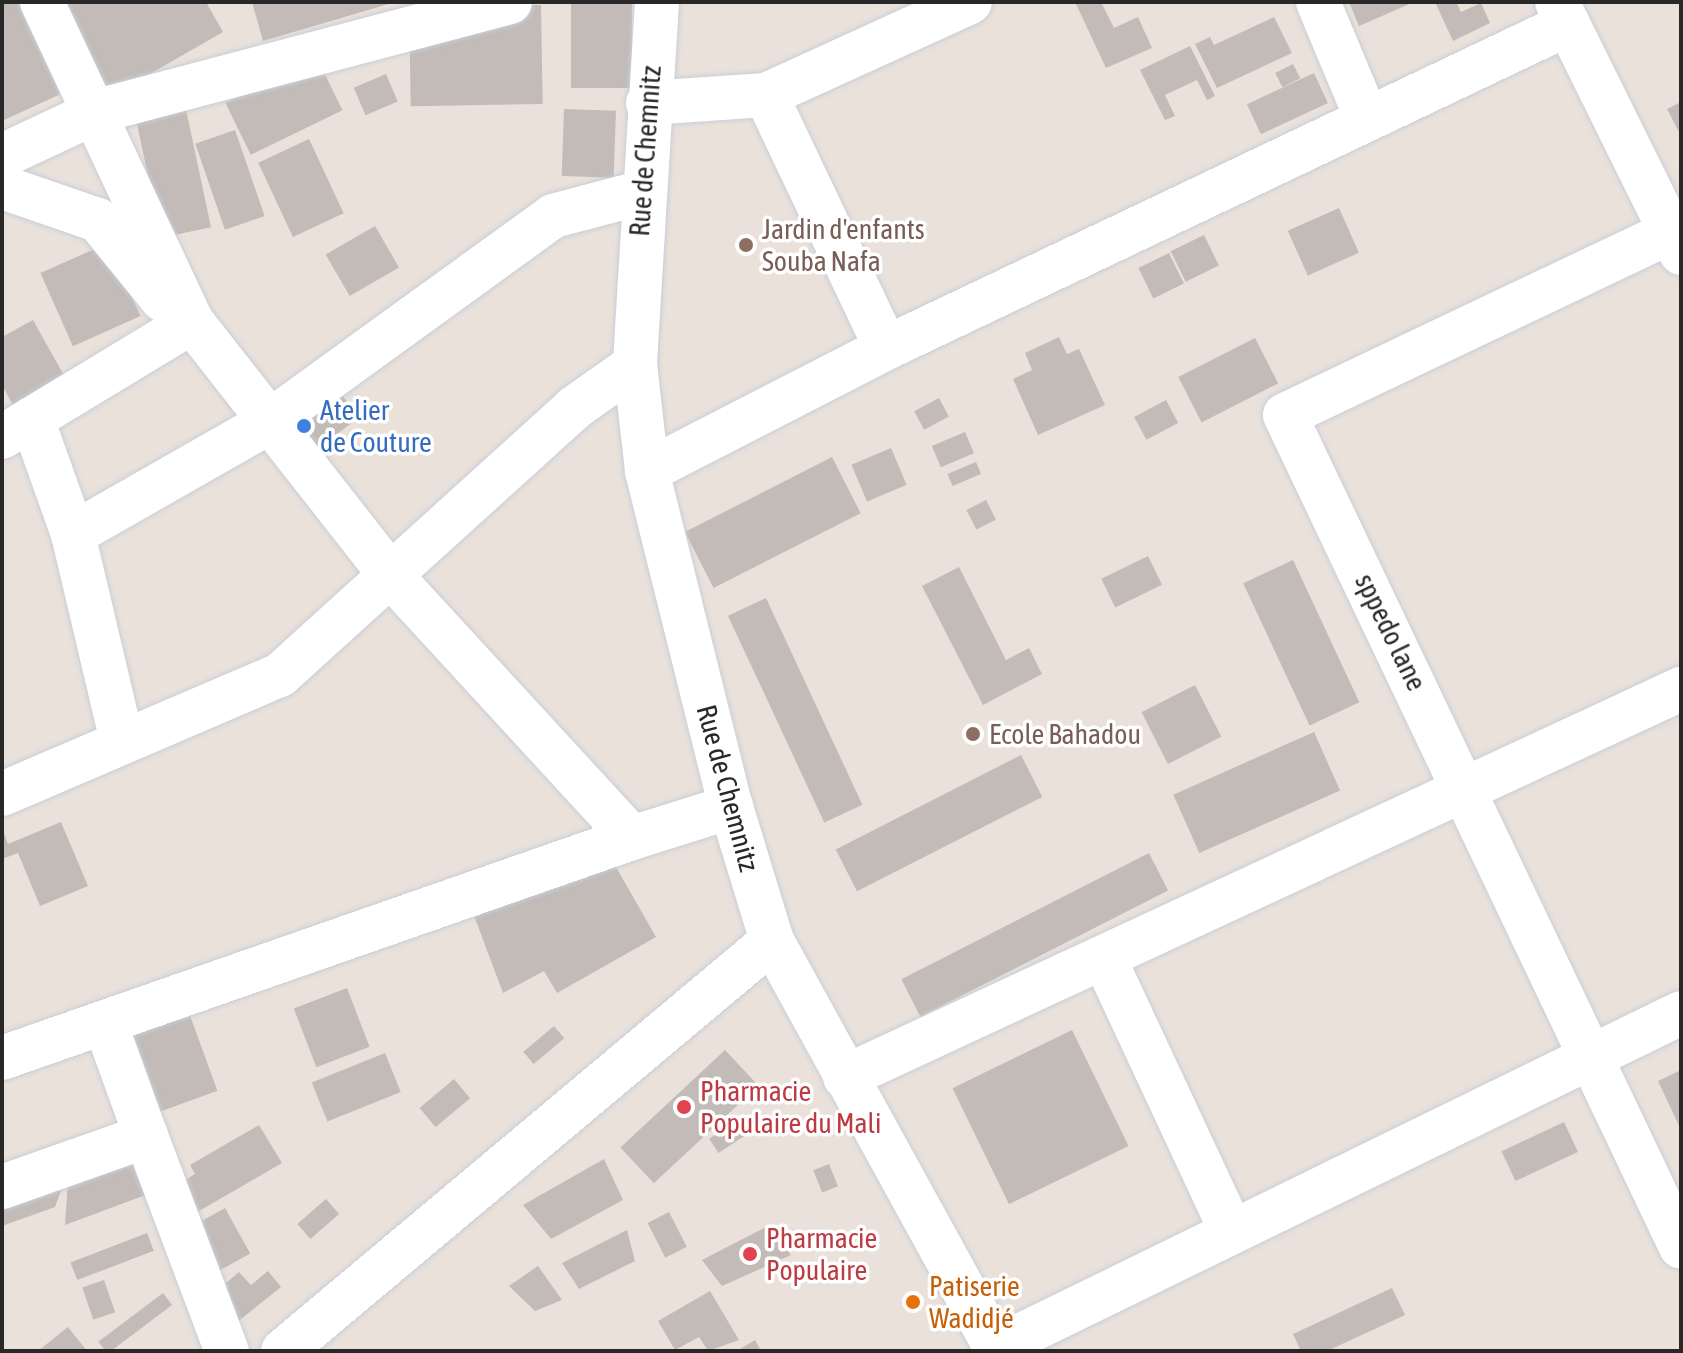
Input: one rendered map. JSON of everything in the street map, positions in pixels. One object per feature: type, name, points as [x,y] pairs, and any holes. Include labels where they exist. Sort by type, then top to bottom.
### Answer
[{"type":"street","points":[[42,2],[98,111],[185,326]]},
{"type":"street","points":[[2,156],[98,111],[510,2]]},
{"type":"street","name":"Rue de Chemnitz","points":[[657,2],[640,193],[635,365],[647,471],[731,807],[772,941],[996,1349]]},
{"type":"street","points":[[648,103],[766,95],[970,2]]},
{"type":"street","points":[[1318,2],[1367,119]]},
{"type":"street","points":[[647,471],[886,348],[1367,119],[1562,13],[1678,238]]},
{"type":"street","points":[[766,95],[886,348]]},
{"type":"street","points":[[2,187],[98,220],[156,285],[185,326],[393,578],[632,838]]},
{"type":"street","points":[[73,534],[266,424],[553,216],[640,193]]},
{"type":"street","name":"sppedo lane","points":[[1678,238],[1285,415],[1467,789],[1681,1247]]},
{"type":"street","points":[[122,742],[73,534],[17,428],[185,326]]},
{"type":"street","points":[[2,794],[280,675],[393,578],[574,408],[635,365]]},
{"type":"street","points":[[845,1077],[1681,689]]},
{"type":"street","points":[[2,1058],[632,838],[731,807]]},
{"type":"street","points":[[283,1351],[772,941]]},
{"type":"street","points":[[1104,958],[1232,1232]]},
{"type":"street","points":[[996,1349],[1681,1013]]},
{"type":"street","points":[[105,1023],[227,1351]]},
{"type":"street","points":[[2,1187],[146,1136]]},
{"type":"building","points":[[2,2],[23,2],[65,92],[2,121]]},
{"type":"building","points":[[56,2],[206,2],[223,32],[110,97]]},
{"type":"building","points":[[252,2],[392,2],[392,3],[263,41]]},
{"type":"building","points":[[571,2],[632,2],[632,88],[571,88]]},
{"type":"building","points":[[1075,2],[1101,2],[1114,28],[1138,17],[1152,48],[1106,68]]},
{"type":"building","points":[[1349,2],[1414,2],[1359,26]]},
{"type":"building","points":[[1435,2],[1456,2],[1461,12],[1481,3],[1490,23],[1453,41]]},
{"type":"building","points":[[541,5],[543,104],[411,106],[409,7]]},
{"type":"building","points":[[1274,17],[1292,53],[1217,88],[1195,44],[1210,37],[1214,45]]},
{"type":"building","points":[[1190,46],[1215,96],[1207,100],[1197,80],[1165,95],[1175,116],[1165,120],[1140,70]]},
{"type":"building","points":[[317,58],[342,110],[251,155],[225,103]]},
{"type":"building","points":[[1293,64],[1300,78],[1282,87],[1275,73]]},
{"type":"building","points":[[1314,73],[1328,103],[1261,134],[1247,104]]},
{"type":"building","points":[[386,74],[398,102],[366,115],[354,88]]},
{"type":"building","points":[[184,100],[211,227],[161,238],[134,111]]},
{"type":"building","points":[[1681,102],[1681,136],[1667,109]]},
{"type":"building","points":[[564,109],[616,111],[614,178],[562,176]]},
{"type":"building","points":[[235,130],[265,216],[225,230],[195,144]]},
{"type":"building","points":[[309,139],[344,213],[293,237],[258,163]]},
{"type":"building","points":[[1339,208],[1359,253],[1308,276],[1288,231]]},
{"type":"building","points":[[375,226],[399,268],[350,296],[326,255]]},
{"type":"building","points":[[1204,235],[1219,266],[1186,282],[1171,251]]},
{"type":"building","points":[[108,243],[141,316],[73,346],[40,273]]},
{"type":"building","points":[[1169,253],[1184,284],[1153,298],[1138,268]]},
{"type":"building","points":[[33,320],[66,379],[14,407],[2,385],[2,337]]},
{"type":"building","points":[[1059,337],[1067,354],[1079,349],[1105,405],[1038,435],[1013,379],[1032,370],[1025,353]]},
{"type":"building","points":[[1255,338],[1278,383],[1202,422],[1178,377]]},
{"type":"building","points":[[340,392],[359,418],[314,450],[296,424]]},
{"type":"building","points":[[939,398],[949,417],[924,430],[914,411]]},
{"type":"building","points":[[1166,400],[1178,423],[1146,440],[1134,417]]},
{"type":"building","points":[[965,432],[974,453],[941,467],[932,446]]},
{"type":"building","points":[[891,448],[907,485],[867,502],[851,465]]},
{"type":"building","points":[[832,457],[861,513],[714,588],[685,532]]},
{"type":"building","points":[[976,462],[981,474],[953,486],[947,474]]},
{"type":"building","points":[[986,500],[996,520],[976,530],[966,510]]},
{"type":"building","points":[[1148,556],[1162,585],[1115,608],[1101,579]]},
{"type":"building","points":[[1293,560],[1359,702],[1310,726],[1243,583]]},
{"type":"building","points":[[959,567],[1006,660],[1029,648],[1042,674],[983,705],[922,586]]},
{"type":"building","points":[[766,598],[862,805],[824,822],[728,616]]},
{"type":"building","points":[[1195,685],[1221,737],[1168,764],[1142,712]]},
{"type":"building","points":[[1314,732],[1340,790],[1199,853],[1173,795]]},
{"type":"building","points":[[1021,755],[1042,797],[857,891],[836,849]]},
{"type":"building","points":[[61,822],[88,886],[40,906],[18,853],[2,859],[2,828],[8,844]]},
{"type":"building","points":[[1149,853],[1168,890],[920,1017],[901,979]]},
{"type":"building","points":[[612,860],[656,937],[557,993],[544,971],[503,993],[473,913]]},
{"type":"building","points":[[347,988],[370,1047],[316,1067],[294,1008]]},
{"type":"building","points":[[188,1010],[217,1091],[146,1117],[117,1036]]},
{"type":"building","points":[[554,1026],[564,1038],[534,1064],[523,1052]]},
{"type":"building","points":[[1072,1030],[1129,1146],[1009,1204],[952,1088]]},
{"type":"building","points":[[725,1050],[758,1086],[654,1183],[620,1148]]},
{"type":"building","points":[[385,1053],[401,1092],[327,1122],[312,1083]]},
{"type":"building","points":[[1681,1070],[1681,1130],[1658,1081]]},
{"type":"building","points":[[454,1079],[470,1098],[436,1127],[420,1108]]},
{"type":"building","points":[[741,1118],[750,1132],[718,1153],[709,1139]]},
{"type":"building","points":[[1564,1122],[1578,1152],[1515,1181],[1501,1151]]},
{"type":"building","points":[[259,1125],[282,1163],[194,1214],[177,1185],[195,1174],[190,1165]]},
{"type":"building","points":[[144,1150],[159,1190],[65,1225],[68,1180]]},
{"type":"building","points":[[604,1159],[623,1200],[551,1239],[523,1205]]},
{"type":"building","points":[[829,1164],[838,1186],[822,1193],[813,1170]]},
{"type":"building","points":[[66,1177],[55,1207],[2,1226],[2,1200]]},
{"type":"building","points":[[326,1199],[339,1214],[310,1239],[297,1224]]},
{"type":"building","points":[[225,1208],[250,1253],[216,1272],[191,1227]]},
{"type":"building","points":[[669,1212],[687,1247],[665,1258],[648,1223]]},
{"type":"building","points":[[770,1225],[791,1255],[722,1286],[702,1260]]},
{"type":"building","points":[[627,1230],[635,1261],[579,1289],[562,1263]]},
{"type":"building","points":[[147,1233],[154,1251],[77,1280],[70,1262]]},
{"type":"building","points":[[538,1266],[562,1300],[535,1311],[509,1286]]},
{"type":"building","points":[[268,1271],[281,1287],[236,1323],[213,1294],[239,1272],[251,1285]]},
{"type":"building","points":[[104,1280],[115,1312],[93,1320],[82,1287]]},
{"type":"building","points":[[1392,1288],[1405,1315],[1327,1351],[1301,1351],[1293,1334]]},
{"type":"building","points":[[710,1291],[739,1340],[708,1351],[699,1337],[675,1350],[658,1321]]},
{"type":"building","points":[[163,1293],[172,1305],[111,1351],[105,1351],[98,1342]]},
{"type":"building","points":[[68,1327],[87,1351],[38,1351]]},
{"type":"building","points":[[755,1340],[761,1351],[737,1351]]},
{"type":"place","name":"Jardin d'enfants Souba Nafa","points":[[746,245]]},
{"type":"place","name":"Atelier de Couture","points":[[304,426]]},
{"type":"place","name":"Ecole Bahadou","points":[[973,734]]},
{"type":"place","name":"Pharmacie Populaire du Mali","points":[[684,1107]]},
{"type":"place","name":"Pharmacie Populaire","points":[[750,1254]]},
{"type":"place","name":"Patiserie Wadidjé","points":[[913,1302]]}]
